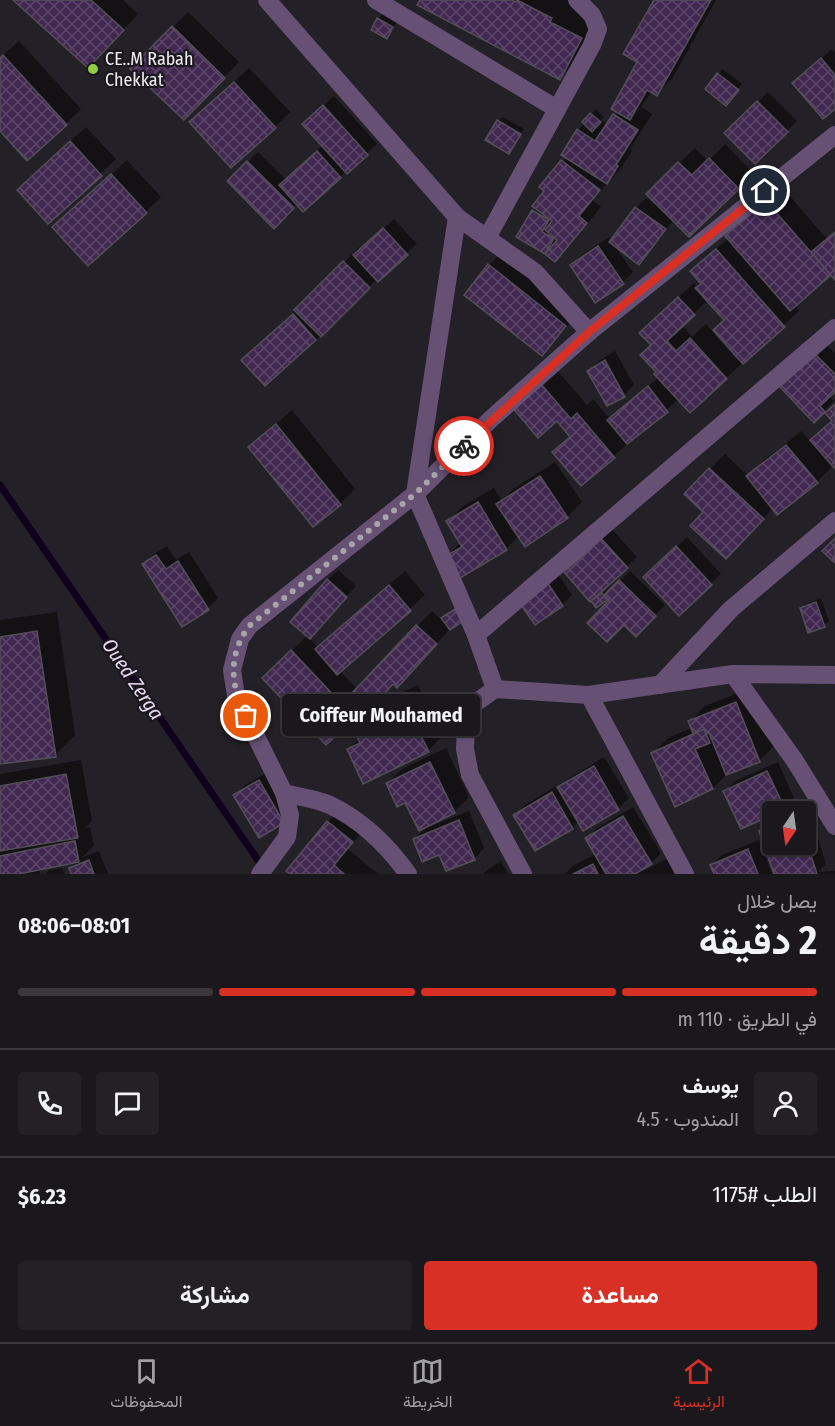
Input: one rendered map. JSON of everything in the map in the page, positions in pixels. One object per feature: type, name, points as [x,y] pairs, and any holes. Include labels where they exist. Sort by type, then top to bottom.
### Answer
[{"type":"street","points":[[267,0],[458,217],[535,272],[589,332]]},
{"type":"street","points":[[376,0],[557,110]]},
{"type":"street","points":[[486,238],[592,45],[598,29],[592,15],[577,0]]},
{"type":"street","points":[[260,874],[287,837],[290,815],[284,793],[236,696],[232,670],[240,639],[249,626],[415,494],[491,419],[589,332],[835,135]]},
{"type":"street","points":[[458,217],[415,494],[476,635],[495,689]]},
{"type":"street","points":[[476,635],[835,328]]},
{"type":"street","points":[[660,685],[731,609],[835,521]]},
{"type":"street","points":[[733,674],[795,761],[835,826]]},
{"type":"street","points":[[523,874],[470,775],[465,748],[466,726],[474,704],[495,689],[589,695],[733,674],[835,675]]},
{"type":"street","points":[[589,695],[684,874]]},
{"type":"street","points":[[284,793],[329,805],[362,825],[395,856],[408,874]]},
{"type":"building","points":[[13,0],[91,0],[124,30],[88,68]]},
{"type":"building","points":[[420,0],[512,0],[516,2],[517,0],[552,18],[550,22],[582,38],[560,80],[417,5]]},
{"type":"building","points":[[654,0],[711,0],[657,96],[647,90],[630,120],[611,109],[637,62],[623,54]]},
{"type":"building","points":[[377,18],[393,27],[387,39],[371,30]]},
{"type":"building","points":[[172,26],[225,78],[184,120],[130,69]]},
{"type":"building","points":[[3,55],[67,125],[27,161],[0,131],[0,58]]},
{"type":"building","points":[[821,58],[835,75],[835,109],[823,119],[792,83]]},
{"type":"building","points":[[717,73],[739,90],[726,106],[705,89]]},
{"type":"building","points":[[234,82],[276,128],[231,168],[189,122]]},
{"type":"building","points":[[757,101],[788,132],[755,164],[724,133]]},
{"type":"building","points":[[323,105],[368,155],[347,174],[302,124]]},
{"type":"building","points":[[590,113],[601,122],[592,132],[582,122]]},
{"type":"building","points":[[613,114],[638,130],[607,184],[561,155],[577,129],[595,141]]},
{"type":"building","points":[[497,120],[521,134],[509,154],[485,140]]},
{"type":"building","points":[[70,141],[102,176],[48,224],[17,190]]},
{"type":"building","points":[[317,151],[341,178],[303,212],[279,185]]},
{"type":"building","points":[[709,158],[739,189],[689,237],[646,194],[678,162],[692,175]]},
{"type":"building","points":[[561,160],[600,190],[579,216],[587,223],[555,262],[545,254],[557,240],[545,230],[552,221],[532,206],[544,191],[539,187]]},
{"type":"building","points":[[247,161],[294,208],[274,229],[227,181]]},
{"type":"building","points":[[111,174],[147,213],[88,266],[52,227]]},
{"type":"building","points":[[766,201],[831,275],[790,311],[725,236]]},
{"type":"building","points":[[635,207],[666,229],[639,265],[609,242]]},
{"type":"building","points":[[532,210],[549,220],[542,232],[554,238],[545,254],[516,237]]},
{"type":"building","points":[[383,228],[408,255],[378,282],[353,255]]},
{"type":"building","points":[[835,232],[835,280],[811,252]]},
{"type":"building","points":[[598,246],[624,284],[595,303],[570,265]]},
{"type":"building","points":[[716,249],[785,327],[743,364],[713,330],[724,320],[695,288],[701,284],[690,271]]},
{"type":"building","points":[[343,261],[370,288],[321,337],[294,310]]},
{"type":"building","points":[[488,264],[566,326],[542,356],[464,295]]},
{"type":"building","points":[[678,297],[695,315],[667,341],[676,351],[690,338],[727,379],[690,413],[654,374],[656,372],[640,355],[651,345],[639,333]]},
{"type":"building","points":[[293,314],[316,340],[265,386],[241,360]]},
{"type":"building","points":[[815,354],[835,374],[835,392],[820,406],[825,412],[814,423],[780,387]]},
{"type":"building","points":[[605,360],[625,397],[607,406],[587,371]]},
{"type":"building","points":[[540,383],[571,419],[577,413],[615,458],[581,486],[552,452],[570,437],[557,421],[538,438],[512,407]]},
{"type":"building","points":[[648,386],[668,412],[627,444],[607,420]]},
{"type":"building","points":[[835,404],[834,468],[810,440],[832,421],[825,413]]},
{"type":"building","points":[[276,424],[341,505],[313,527],[248,447]]},
{"type":"building","points":[[786,445],[818,483],[777,515],[746,476]]},
{"type":"building","points":[[709,468],[764,519],[726,559],[690,526],[703,512],[684,494]]},
{"type":"building","points":[[540,476],[568,518],[525,547],[496,504]]},
{"type":"building","points":[[478,502],[507,550],[455,581],[442,558],[462,547],[446,521]]},
{"type":"building","points":[[597,534],[628,568],[590,602],[564,572],[586,553],[581,548]]},
{"type":"building","points":[[835,538],[835,563],[822,551]]},
{"type":"building","points":[[676,546],[712,585],[679,616],[643,577]]},
{"type":"building","points":[[156,555],[166,569],[178,561],[209,610],[182,627],[142,564]]},
{"type":"building","points":[[543,576],[563,606],[535,625],[514,595]]},
{"type":"building","points":[[327,579],[347,597],[310,639],[290,622]]},
{"type":"building","points":[[619,580],[656,616],[636,637],[624,625],[607,642],[587,623],[609,600],[604,595]]},
{"type":"building","points":[[389,585],[411,611],[337,675],[315,649]]},
{"type":"building","points":[[602,593],[607,600],[596,608],[591,601]]},
{"type":"building","points":[[816,602],[825,627],[808,633],[800,608]]},
{"type":"building","points":[[455,609],[462,622],[450,630],[441,618]]},
{"type":"building","points":[[416,625],[437,644],[397,688],[393,684],[370,709],[352,693]]},
{"type":"building","points":[[37,631],[56,757],[0,764],[0,637]]},
{"type":"building","points":[[291,650],[355,718],[326,745],[262,678]]},
{"type":"building","points":[[403,699],[429,752],[363,784],[347,749],[360,743],[351,724]]},
{"type":"building","points":[[736,702],[760,762],[726,775],[709,733],[695,738],[688,721]]},
{"type":"building","points":[[704,729],[710,743],[695,749],[713,789],[675,807],[651,753]]},
{"type":"building","points":[[430,762],[455,813],[419,831],[405,803],[397,807],[386,783]]},
{"type":"building","points":[[594,766],[619,810],[583,831],[557,787]]},
{"type":"building","points":[[767,771],[781,801],[762,801],[762,820],[741,829],[723,791]]},
{"type":"building","points":[[66,774],[78,838],[0,851],[0,786]]},
{"type":"building","points":[[259,780],[284,823],[259,838],[233,795]]},
{"type":"building","points":[[552,792],[573,829],[535,851],[513,815]]},
{"type":"building","points":[[623,816],[652,864],[635,874],[606,874],[585,838]]},
{"type":"building","points":[[459,820],[475,860],[446,871],[439,855],[422,862],[413,839]]},
{"type":"building","points":[[327,821],[353,842],[334,865],[344,874],[290,874],[286,871]]},
{"type":"building","points":[[75,841],[79,862],[19,874],[0,874],[0,856]]},
{"type":"building","points":[[748,849],[758,874],[714,874],[710,865]]},
{"type":"building","points":[[767,855],[811,855],[817,874],[774,874]]},
{"type":"building","points":[[89,860],[94,874],[71,874],[69,868]]},
{"type":"building","points":[[593,864],[598,874],[573,874]]},
{"type":"waterway","name":"Oued Zerga","points":[[0,485],[264,869]]},
{"type":"way so far","points":[[246,716],[236,696],[232,670],[240,639],[249,626],[415,494],[464,446]]},
{"type":"place","name":"CE..M Rabah Chekkat","points":[[93,69]]},
{"type":"place","name":"Coiffeur Mouhamed","points":[[246,716]]},
{"type":"route","points":[[464,446],[589,332],[765,191]]}]
